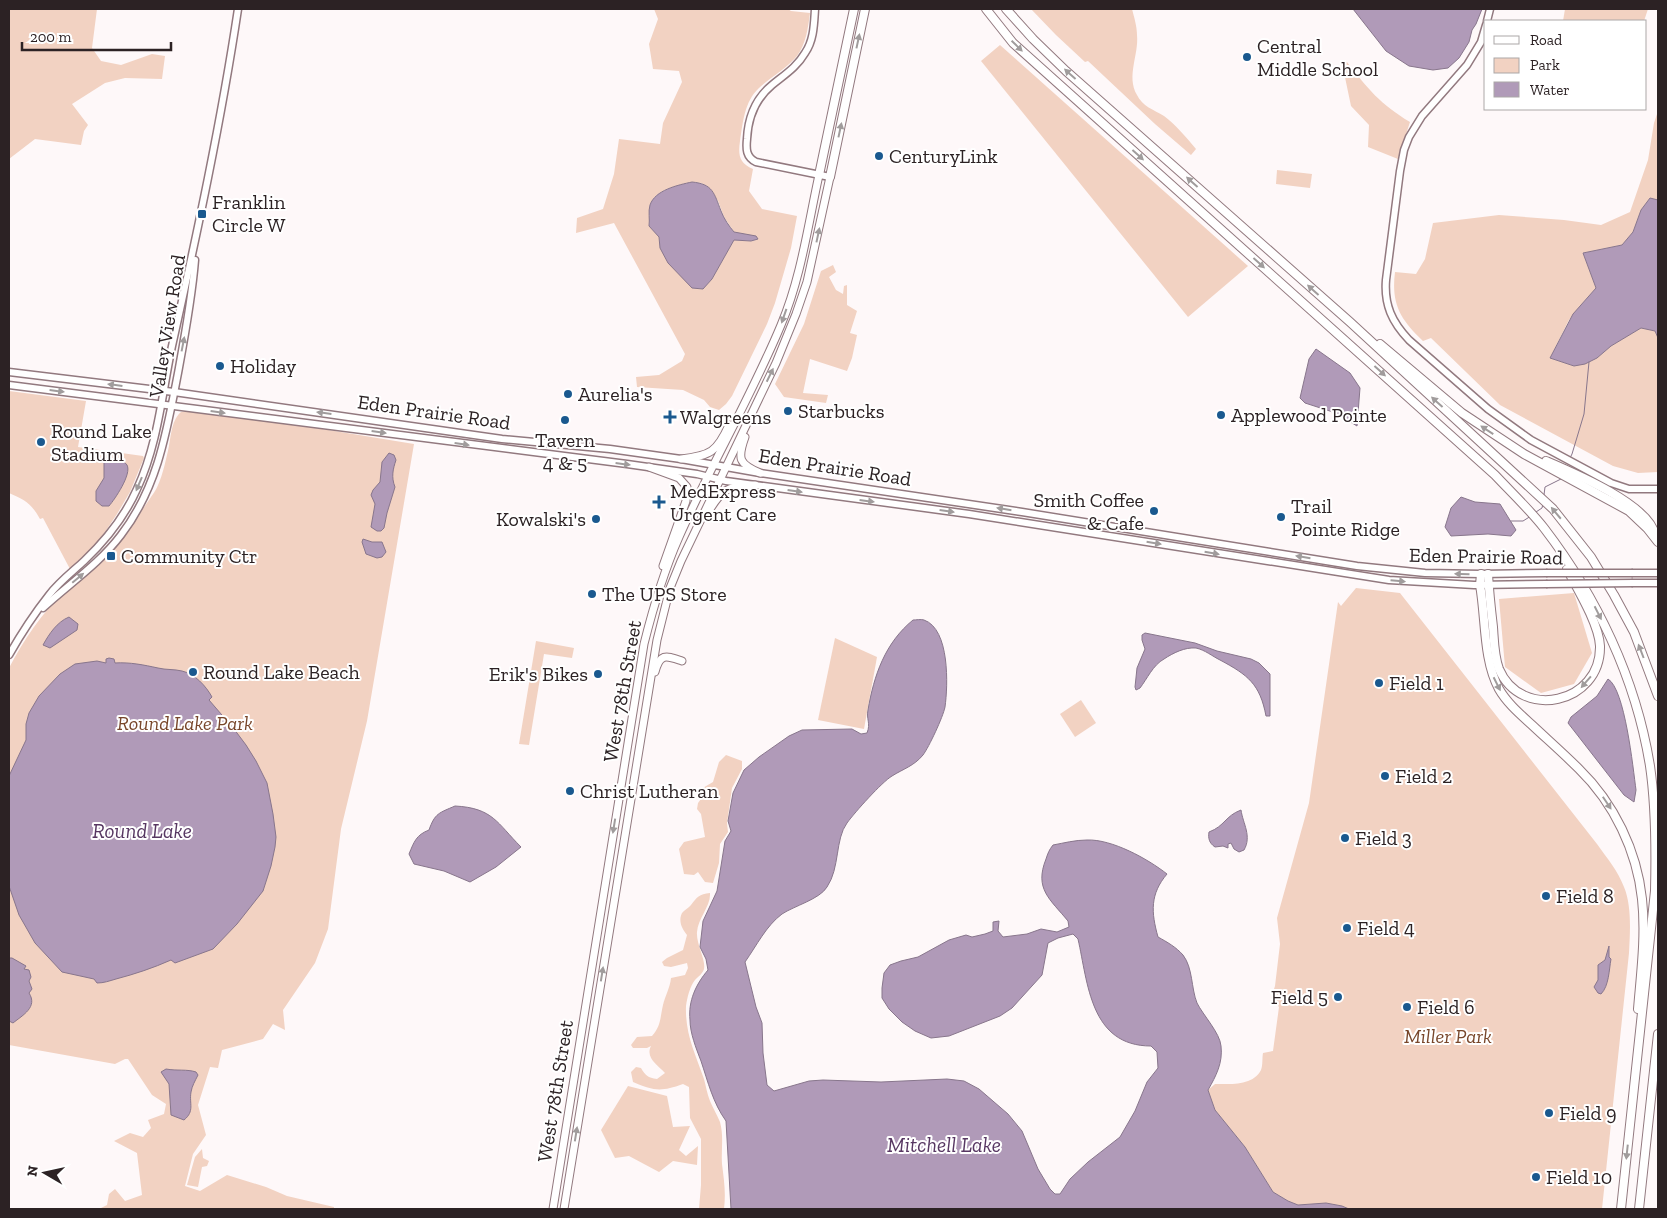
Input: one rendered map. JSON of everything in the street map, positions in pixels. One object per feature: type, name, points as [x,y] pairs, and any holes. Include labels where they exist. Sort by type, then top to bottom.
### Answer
[{"type":"highway","points":[[819,175],[854,9]]},
{"type":"highway","points":[[830,178],[865,9]]},
{"type":"highway","points":[[986,9],[1014,43],[1464,446],[1519,500],[1544,528],[1583,584],[1620,658],[1637,709],[1650,766],[1657,842],[1655,891],[1622,1209]]},
{"type":"highway","points":[[1006,9],[1066,71],[1350,322],[1552,509],[1591,557],[1614,594],[1634,632],[1658,696]]},
{"type":"highway","points":[[1350,322],[1393,354],[1462,413],[1524,454],[1623,507],[1638,518],[1657,540]]},
{"type":"highway","points":[[1485,585],[1495,652],[1500,670],[1509,683],[1529,697],[1542,700],[1556,700],[1570,696],[1583,687],[1592,675],[1599,660],[1600,644],[1594,624],[1579,592],[1544,528]]},
{"type":"highway","points":[[1484,574],[1489,659],[1498,688],[1512,707],[1587,777],[1614,813],[1630,849],[1639,879],[1643,924],[1632,1069],[1632,1103]]},
{"type":"highway","points":[[1639,1209],[1658,1034]]},
{"type":"highway","points":[[1651,1103],[1658,1057]]},
{"type":"main road","name":"Valley View Road","points":[[9,655],[48,596],[107,537],[138,489],[153,445],[196,234],[238,9]]},
{"type":"main road","points":[[815,9],[813,32],[806,52],[797,64],[765,92],[754,107],[748,126],[746,149],[748,156],[756,162],[830,178]]},
{"type":"main road","points":[[1484,31],[1467,66],[1422,116],[1406,144],[1386,280],[1385,291],[1388,310],[1398,328],[1409,340],[1477,400],[1518,432],[1612,483],[1630,489],[1658,489]]},
{"type":"main road","name":"West 78th Street","points":[[553,1209],[641,664],[651,617],[659,589],[679,537],[782,323],[796,279],[819,175]]},
{"type":"main road","name":"West 78th Street","points":[[564,1209],[657,640],[670,588],[681,561],[776,363],[807,282],[830,178]]},
{"type":"main road","name":"Valley View Road","points":[[35,614],[94,565],[119,538],[132,521],[157,468],[172,405],[191,298],[196,234]]},
{"type":"main road","points":[[682,459],[706,455],[718,445],[748,387],[769,353]]},
{"type":"main road","name":"Eden Prairie Road","points":[[9,372],[164,390],[485,437],[610,449],[682,459],[760,473],[1022,512],[1357,566],[1426,573],[1658,573]]},
{"type":"main road","name":"Eden Prairie Road","points":[[9,385],[649,467],[754,485],[986,517],[1355,576],[1419,583],[1485,585],[1658,583]]},
{"type":"main road","points":[[756,405],[740,449],[740,455],[746,467],[760,473]]},
{"type":"main road","points":[[649,467],[679,478],[687,487],[688,494],[660,574],[651,617]]},
{"type":"main road","points":[[657,640],[680,574],[706,515],[722,492],[730,488],[754,485]]},
{"type":"main road","points":[[638,753],[645,731],[657,665],[662,658],[669,656],[682,662]]},
{"type":"green space","points":[[9,9],[97,9],[92,48],[101,61],[121,65],[152,54],[165,56],[162,79],[125,78],[105,83],[72,104],[88,125],[84,131],[81,145],[35,139],[9,159]]},
{"type":"green space","points":[[654,9],[788,9],[810,13],[803,46],[797,56],[759,88],[747,106],[743,120],[739,150],[742,161],[753,169],[749,191],[762,209],[797,216],[791,248],[767,324],[732,396],[719,410],[710,407],[704,400],[683,390],[637,387],[636,377],[659,375],[682,361],[685,354],[614,223],[576,233],[577,218],[603,209],[614,174],[619,139],[660,144],[663,123],[682,82],[679,71],[653,69],[649,44],[658,19]],"holes":[[[692,182],[707,186],[718,201],[724,217],[734,232],[758,239],[751,241],[734,240],[712,279],[703,289],[692,288],[660,248],[659,237],[649,226],[650,205],[657,195],[680,185]]]},
{"type":"green space","points":[[1031,9],[1132,9],[1137,35],[1133,73],[1134,88],[1142,102],[1177,127],[1196,149],[1191,155],[1088,61],[1085,62]]},
{"type":"green space","points":[[1565,9],[1648,9],[1644,20],[1563,20]]},
{"type":"green space","points":[[1000,45],[1248,266],[1188,317],[981,61]]},
{"type":"green space","points":[[1347,62],[1375,95],[1390,109],[1410,122],[1398,159],[1368,147],[1369,125],[1351,106],[1342,63]]},
{"type":"green space","points":[[1658,111],[1658,200],[1650,198],[1641,210],[1633,232],[1622,245],[1583,253],[1596,288],[1569,320],[1550,358],[1574,366],[1597,358],[1611,346],[1641,328],[1655,331],[1658,338],[1658,472],[1638,473],[1613,466],[1500,405],[1431,338],[1423,341],[1408,325],[1396,302],[1394,283],[1395,272],[1416,274],[1425,259],[1433,223],[1499,215],[1601,225],[1630,212],[1648,160],[1654,123]]},
{"type":"green space","points":[[1277,170],[1312,174],[1310,188],[1276,184]]},
{"type":"green space","points":[[833,265],[836,272],[829,277],[836,290],[843,294],[844,286],[847,285],[847,305],[857,311],[850,333],[857,335],[852,358],[847,371],[810,359],[803,393],[828,395],[826,403],[784,397],[775,384],[804,324],[821,271]]},
{"type":"green space","points":[[9,391],[86,401],[78,447],[143,456],[144,458],[130,492],[99,541],[70,569],[43,518],[40,519],[34,509],[27,503],[9,493]]},
{"type":"green space","name":"Round Lake Park","points":[[188,411],[310,427],[414,444],[367,721],[341,829],[328,929],[315,963],[283,1010],[285,1030],[273,1024],[263,1039],[222,1050],[218,1068],[210,1067],[198,1105],[206,1135],[193,1154],[185,1186],[200,1191],[227,1175],[266,1187],[287,1196],[334,1207],[334,1209],[99,1209],[107,1205],[109,1194],[115,1189],[125,1201],[142,1195],[137,1153],[114,1141],[130,1133],[143,1137],[151,1128],[148,1120],[164,1114],[166,1104],[152,1095],[128,1059],[115,1064],[9,1045],[9,668],[27,637],[48,609],[65,592],[104,560],[131,527],[154,493],[159,482],[171,432],[177,416],[181,412]]},
{"type":"green space","name":"Miller Park","points":[[1356,588],[1400,593],[1597,844],[1622,881],[1627,894],[1629,911],[1629,953],[1602,1209],[1349,1209],[1326,1203],[1298,1205],[1273,1192],[1245,1147],[1215,1110],[1208,1090],[1215,1084],[1241,1083],[1253,1079],[1261,1070],[1263,1053],[1273,1051],[1279,1007],[1271,998],[1275,986],[1280,944],[1277,918],[1309,803],[1338,602],[1341,606]]},
{"type":"green space","points":[[1574,593],[1592,653],[1574,684],[1541,693],[1505,667],[1499,599]]},
{"type":"green space","points":[[835,638],[877,657],[864,729],[818,720]]},
{"type":"green space","points":[[536,641],[574,648],[572,658],[544,654],[529,745],[519,744]]},
{"type":"green space","points":[[1081,700],[1096,723],[1075,737],[1060,714]]},
{"type":"green space","points":[[726,755],[742,761],[742,769],[732,788],[727,823],[728,832],[720,844],[719,863],[713,883],[705,882],[698,872],[694,875],[684,874],[679,849],[684,842],[705,837],[701,814],[697,809],[698,803],[704,795],[701,789],[713,782],[719,762]]},
{"type":"green space","points":[[710,893],[709,903],[697,932],[704,969],[690,989],[686,1003],[686,1016],[691,1043],[709,1098],[720,1122],[725,1192],[724,1209],[699,1209],[701,1139],[690,1118],[689,1087],[683,1084],[663,1089],[647,1087],[633,1082],[631,1072],[636,1067],[641,1068],[647,1076],[657,1079],[665,1073],[651,1058],[651,1046],[647,1048],[633,1048],[631,1045],[637,1037],[652,1036],[657,1029],[671,978],[685,975],[688,968],[687,963],[671,967],[664,966],[662,962],[683,950],[687,935],[681,925],[682,913],[699,896]]},
{"type":"green space","points":[[628,1086],[667,1096],[673,1127],[690,1126],[679,1150],[686,1156],[698,1146],[697,1165],[673,1161],[659,1172],[629,1156],[615,1158],[601,1130]]},
{"type":"green space","points":[[202,1149],[203,1158],[209,1161],[207,1166],[202,1167],[198,1187],[187,1185],[195,1157]]},
{"type":"water","points":[[1353,9],[1482,9],[1472,30],[1469,42],[1459,58],[1448,68],[1433,70],[1409,66],[1386,51]]},
{"type":"water","points":[[692,182],[709,187],[712,190],[728,225],[734,232],[756,236],[758,239],[751,241],[734,240],[712,279],[703,289],[692,288],[668,263],[660,248],[659,237],[649,226],[649,210],[653,200],[668,189]]},
{"type":"water","points":[[1650,198],[1658,200],[1658,338],[1655,331],[1641,328],[1585,364],[1574,366],[1550,358],[1573,314],[1596,288],[1583,253],[1622,245],[1633,232],[1641,210]]},
{"type":"water","points":[[1316,349],[1350,373],[1360,388],[1357,426],[1336,413],[1305,403],[1300,398],[1309,359]]},
{"type":"water","points":[[389,453],[394,455],[396,460],[393,473],[395,487],[384,528],[381,531],[377,531],[371,527],[375,504],[371,495],[380,482],[382,462]]},
{"type":"water","points":[[104,460],[123,462],[127,465],[128,469],[125,480],[115,498],[109,506],[102,506],[96,501],[96,491],[104,478]]},
{"type":"water","points":[[1461,497],[1475,502],[1500,504],[1516,530],[1511,536],[1488,534],[1451,536],[1445,527],[1451,508]]},
{"type":"water","points":[[363,539],[372,542],[382,542],[386,552],[382,557],[377,558],[366,554],[362,542]]},
{"type":"water","points":[[69,617],[78,624],[77,630],[50,648],[43,645],[57,625]]},
{"type":"water","name":"Mitchell Lake","points":[[913,620],[924,620],[932,625],[939,634],[943,646],[947,673],[945,707],[932,739],[920,759],[888,779],[847,823],[841,837],[834,871],[824,891],[776,919],[766,930],[745,962],[762,1023],[767,1085],[774,1091],[809,1081],[823,1080],[881,1082],[947,1079],[964,1081],[979,1089],[1008,1114],[1022,1131],[1038,1169],[1050,1189],[1055,1194],[1060,1194],[1070,1179],[1120,1137],[1135,1111],[1147,1082],[1158,1068],[1157,1052],[1151,1046],[1131,1043],[1115,1035],[1104,1024],[1095,1009],[1089,992],[1078,939],[1073,934],[1048,943],[1042,975],[1012,1008],[1000,1016],[949,1036],[931,1038],[915,1031],[902,1022],[889,1009],[882,998],[884,973],[890,965],[918,957],[949,940],[966,935],[972,937],[993,931],[993,922],[999,921],[998,931],[1003,937],[1027,934],[1041,929],[1057,932],[1069,927],[1068,921],[1050,900],[1043,886],[1043,869],[1049,852],[1053,845],[1074,841],[1087,840],[1107,843],[1140,856],[1167,874],[1157,889],[1153,911],[1154,919],[1158,937],[1177,950],[1186,960],[1197,1003],[1220,1041],[1220,1064],[1208,1090],[1215,1110],[1245,1147],[1273,1192],[1298,1205],[1326,1203],[1349,1209],[731,1209],[726,1121],[714,1100],[695,1046],[691,1030],[690,1006],[700,981],[708,970],[706,959],[700,947],[703,921],[717,891],[725,841],[731,831],[728,821],[733,793],[744,770],[789,736],[802,730],[852,729],[861,734],[867,733],[869,726],[868,713],[877,672],[888,649],[903,629]]},
{"type":"water","points":[[1145,633],[1195,643],[1259,663],[1270,674],[1270,716],[1266,716],[1256,688],[1245,676],[1230,665],[1196,648],[1179,651],[1160,662],[1153,668],[1140,688],[1136,690],[1137,668],[1145,649],[1142,635]]},
{"type":"water","name":"Round Lake","points":[[106,659],[114,659],[115,663],[132,663],[182,671],[196,678],[207,689],[212,697],[209,700],[246,745],[267,783],[276,837],[271,866],[263,891],[237,924],[213,949],[175,963],[171,960],[137,973],[97,983],[94,979],[62,972],[35,943],[19,915],[9,886],[9,776],[26,740],[26,724],[29,713],[39,696],[60,674],[75,664],[97,661],[106,663]]},
{"type":"water","points":[[1608,679],[1614,686],[1624,713],[1636,790],[1634,802],[1624,795],[1568,723],[1571,717],[1597,696]]},
{"type":"water","points":[[455,806],[478,810],[493,818],[521,847],[496,867],[470,882],[444,871],[414,864],[409,854],[416,839],[429,830],[438,814]]},
{"type":"water","points":[[1241,810],[1247,835],[1244,850],[1239,852],[1234,849],[1231,843],[1228,844],[1228,848],[1223,846],[1215,847],[1211,844],[1209,832]]},
{"type":"water","points":[[1609,946],[1609,957],[1611,959],[1609,973],[1606,987],[1601,994],[1594,987],[1598,980],[1598,965],[1605,960]]},
{"type":"water","points":[[9,958],[26,966],[24,969],[29,970],[31,977],[29,981],[32,989],[29,993],[32,1002],[31,1007],[13,1023],[9,1021]]},
{"type":"water","points":[[166,1069],[193,1071],[198,1075],[191,1090],[191,1110],[184,1120],[171,1115],[169,1084],[161,1072]]},
{"type":"waterway","points":[[1570,458],[1584,414],[1589,362]]},
{"type":"waterway","points":[[1544,495],[1545,487],[1561,479]]},
{"type":"waterway","points":[[1536,512],[1542,508],[1543,504]]},
{"type":"waterway","points":[[1511,521],[1523,521],[1531,516]]},
{"type":"place","name":"Central Middle School","points":[[1247,57]]},
{"type":"place","name":"CenturyLink","points":[[879,156]]},
{"type":"place","name":"Franklin Circle W","points":[[202,214]]},
{"type":"place","name":"Holiday","points":[[220,366]]},
{"type":"place","name":"Aurelia's","points":[[568,394]]},
{"type":"place","name":"Starbucks","points":[[788,411]]},
{"type":"place","name":"Applewood Pointe","points":[[1221,415]]},
{"type":"place","name":"Walgreens","points":[[670,417]]},
{"type":"place","name":"Tavern 4 & 5","points":[[565,420]]},
{"type":"place","name":"Round Lake Stadium","points":[[41,442]]},
{"type":"place","name":"MedExpress Urgent Care","points":[[659,502]]},
{"type":"place","name":"Smith Coffee & Cafe","points":[[1154,511]]},
{"type":"place","name":"Trail Pointe Ridge","points":[[1281,517]]},
{"type":"place","name":"Kowalski's","points":[[596,519]]},
{"type":"place","name":"Community Ctr","points":[[111,556]]},
{"type":"place","name":"The UPS Store","points":[[592,594]]},
{"type":"place","name":"Round Lake Beach","points":[[193,672]]},
{"type":"place","name":"Erik's Bikes","points":[[598,674]]},
{"type":"place","name":"Field 1","points":[[1379,683]]},
{"type":"place","name":"Field 2","points":[[1385,776]]},
{"type":"place","name":"Christ Lutheran","points":[[570,791]]},
{"type":"place","name":"Field 3","points":[[1345,838]]},
{"type":"place","name":"Field 8","points":[[1546,896]]},
{"type":"place","name":"Field 4","points":[[1347,928]]},
{"type":"place","name":"Field 5","points":[[1338,997]]},
{"type":"place","name":"Field 6","points":[[1407,1007]]},
{"type":"place","name":"Field 9","points":[[1549,1113]]},
{"type":"place","name":"Field 10","points":[[1536,1177]]}]
